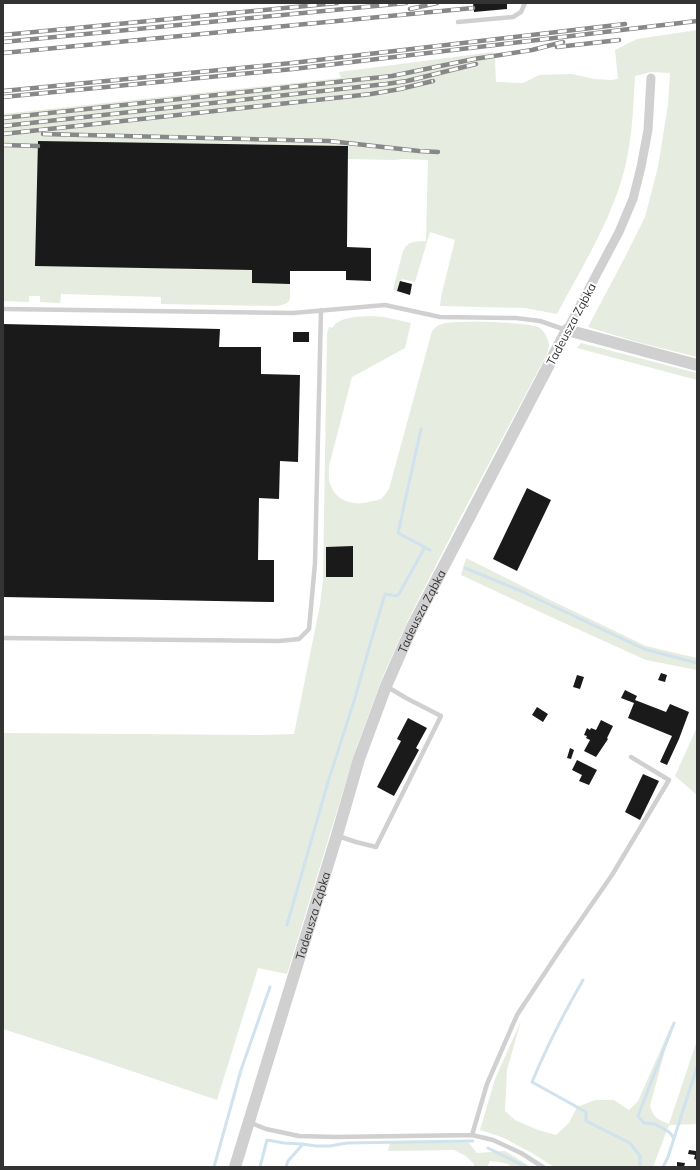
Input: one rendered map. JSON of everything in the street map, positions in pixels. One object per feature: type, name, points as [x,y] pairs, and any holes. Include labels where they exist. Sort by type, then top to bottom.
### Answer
[{"type":"street","name":"Tadeusza Ząbka","points":[[235,1167],[359,759],[386,686],[412,627],[619,232],[633,199],[641,167],[648,130],[651,78]]},
{"type":"street","points":[[567,330],[697,364]]},
{"type":"lane","points":[[458,22],[513,17],[521,12],[525,3]]},
{"type":"lane","points":[[3,309],[293,313],[385,305],[440,317],[516,318],[540,321],[567,330]]},
{"type":"lane","points":[[3,638],[279,641],[299,639],[309,628],[315,563],[321,310]]},
{"type":"lane","points":[[337,835],[376,847],[441,716],[386,686]]},
{"type":"lane","points":[[472,1135],[487,1084],[517,1015],[612,875],[669,780],[631,757]]},
{"type":"lane","points":[[249,1122],[266,1129],[299,1136],[335,1137],[472,1135],[493,1140],[521,1153],[543,1167]]},
{"type":"shaded area","points":[[697,30],[697,357],[637,342],[588,327],[645,217],[658,167],[668,105],[670,73],[651,72],[635,76],[633,117],[627,158],[620,185],[607,219],[557,314],[525,308],[440,306],[455,240],[430,232],[415,282],[402,279],[397,291],[393,290],[405,247],[413,242],[426,241],[428,160],[348,159],[348,146],[178,144],[177,269],[252,270],[252,283],[290,284],[290,297],[288,302],[285,304],[276,306],[161,304],[161,297],[61,294],[60,303],[40,302],[40,296],[29,296],[29,302],[3,301],[3,114],[341,78],[339,72],[493,52],[496,82],[523,83],[539,75],[572,74],[594,79],[611,80],[618,79],[615,50],[637,39]]},
{"type":"shaded area","points":[[371,316],[384,317],[411,323],[405,348],[352,377],[329,466],[329,480],[333,490],[347,502],[366,503],[381,499],[389,489],[432,331],[436,327],[442,324],[461,322],[531,325],[538,327],[544,332],[549,346],[547,354],[408,620],[383,676],[357,746],[287,974],[258,968],[217,1100],[3,1029],[3,733],[294,734],[320,605],[323,579],[327,334],[329,327],[332,328],[335,324],[344,319]]},
{"type":"shaded area","points":[[581,343],[697,373],[697,380],[577,348]]},
{"type":"shaded area","points":[[466,558],[646,646],[697,658],[697,670],[646,660],[461,575]]},
{"type":"shaded area","points":[[697,727],[697,795],[675,776]]},
{"type":"shaded area","points":[[521,1021],[507,1070],[505,1111],[515,1120],[538,1130],[556,1135],[569,1123],[577,1107],[595,1100],[614,1100],[629,1110],[638,1101],[672,1024],[650,1106],[656,1118],[669,1124],[697,1040],[697,1124],[669,1125],[653,1167],[554,1167],[502,1137],[480,1130],[495,1079]]},
{"type":"shaded area","points":[[390,1142],[469,1143],[477,1153],[505,1151],[531,1167],[511,1167],[508,1164],[490,1161],[487,1167],[474,1167],[474,1164],[466,1156],[454,1150],[388,1151]]},
{"type":"building","points":[[473,3],[507,3],[507,9],[474,12]]},
{"type":"building","points":[[38,141],[348,146],[347,247],[371,248],[371,281],[346,280],[346,271],[290,271],[290,284],[252,283],[252,270],[35,266]]},
{"type":"building","points":[[400,281],[412,284],[410,295],[397,291]]},
{"type":"building","points":[[3,324],[220,329],[219,347],[261,347],[261,374],[300,375],[298,462],[280,461],[279,499],[259,498],[258,560],[274,560],[274,602],[3,597]]},
{"type":"building","points":[[293,332],[309,332],[309,342],[293,342]]},
{"type":"building","points":[[527,488],[551,500],[517,571],[493,559]]},
{"type":"building","points":[[353,546],[353,577],[326,577],[326,547]]},
{"type":"building","points":[[661,673],[667,675],[665,682],[658,680]]},
{"type":"building","points":[[577,675],[584,677],[580,689],[573,687]]},
{"type":"building","points":[[625,690],[637,696],[635,700],[666,712],[670,704],[689,712],[667,765],[660,762],[672,736],[628,718],[634,703],[621,698]]},
{"type":"building","points":[[537,707],[548,714],[543,722],[532,715]]},
{"type":"building","points":[[408,718],[427,728],[416,748],[419,750],[394,796],[377,787],[401,741],[397,739]]},
{"type":"building","points":[[601,720],[613,726],[607,738],[608,739],[596,757],[584,751],[590,740],[584,735],[587,728],[590,730],[591,728],[596,730]]},
{"type":"building","points":[[570,748],[574,750],[571,759],[567,758]]},
{"type":"building","points":[[577,760],[597,770],[589,785],[579,781],[582,775],[572,770]]},
{"type":"building","points":[[643,774],[659,781],[640,820],[625,812]]},
{"type":"building","points":[[689,1150],[696,1151],[697,1160],[694,1159],[695,1155],[688,1154]]},
{"type":"building","points":[[677,1162],[685,1163],[684,1167],[677,1167]]},
{"type":"waterway","points":[[421,429],[398,533],[430,550]]},
{"type":"waterway","points":[[287,925],[328,782],[355,698],[385,594],[396,596],[399,594],[425,547]]},
{"type":"waterway","points":[[465,568],[521,591],[644,649],[697,663]]},
{"type":"waterway","points":[[583,980],[556,1030],[532,1082],[586,1112],[586,1121],[630,1143],[640,1156],[640,1167]]},
{"type":"waterway","points":[[214,1167],[241,1070],[270,987]]},
{"type":"waterway","points":[[674,1023],[638,1116],[644,1123],[655,1124],[669,1132],[674,1138]]},
{"type":"waterway","points":[[663,1167],[668,1157],[697,1067]]},
{"type":"waterway","points":[[260,1167],[267,1140],[316,1146],[330,1146],[347,1143],[473,1141]]},
{"type":"waterway","points":[[286,1167],[288,1161],[303,1144]]},
{"type":"waterway","points":[[488,1148],[526,1167]]},
{"type":"railway","points":[[3,35],[337,3]]},
{"type":"railway","points":[[3,42],[406,3]]},
{"type":"railway","points":[[410,9],[437,3]]},
{"type":"railway","points":[[3,53],[473,8]]},
{"type":"railway","points":[[3,97],[293,69],[697,21]]},
{"type":"railway","points":[[3,91],[292,63],[625,24]]},
{"type":"railway","points":[[557,47],[619,40]]},
{"type":"railway","points":[[3,118],[392,76],[474,59],[532,50],[563,42]]},
{"type":"railway","points":[[3,126],[386,84],[407,81],[476,64]]},
{"type":"railway","points":[[3,134],[371,94],[433,81]]},
{"type":"railway","points":[[43,134],[329,141],[438,152]]},
{"type":"railway","points":[[3,145],[38,146]]}]
